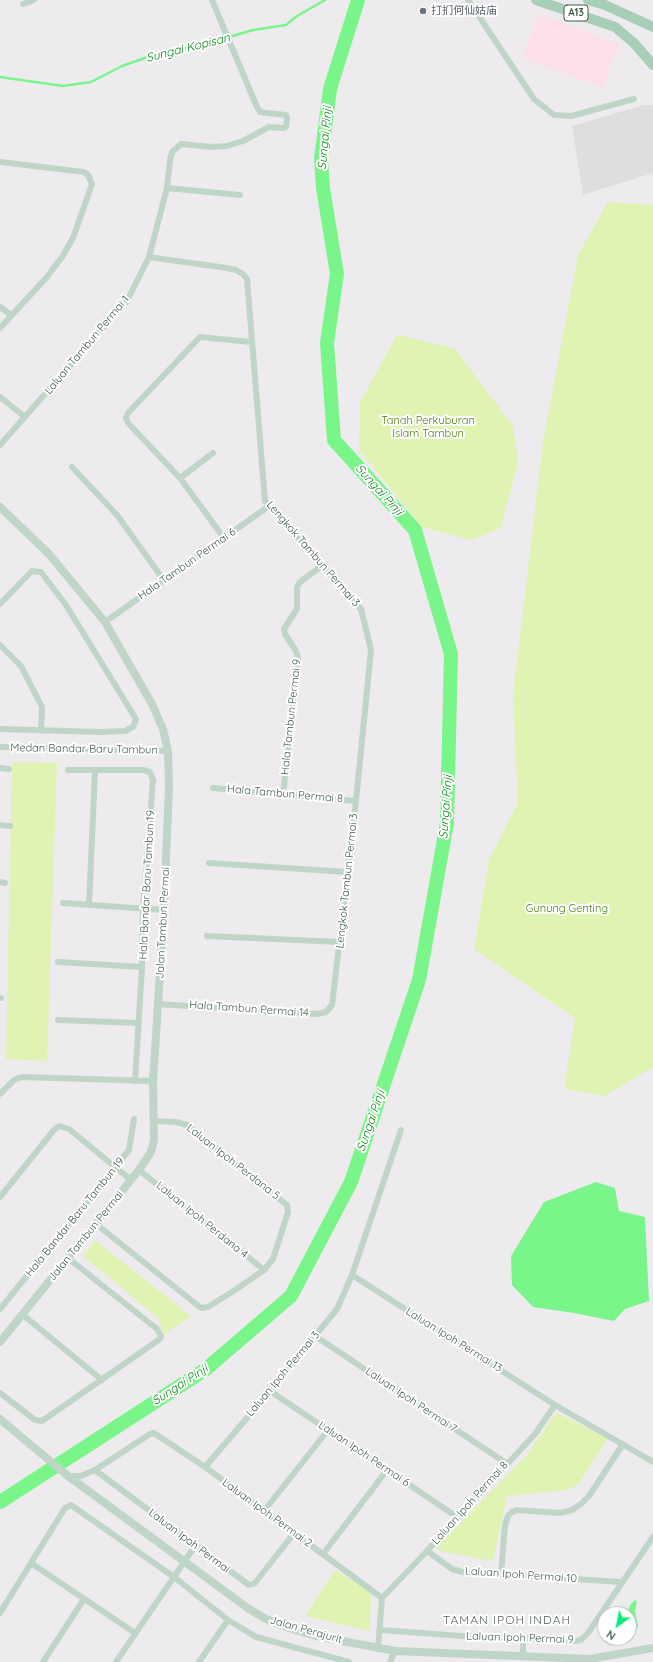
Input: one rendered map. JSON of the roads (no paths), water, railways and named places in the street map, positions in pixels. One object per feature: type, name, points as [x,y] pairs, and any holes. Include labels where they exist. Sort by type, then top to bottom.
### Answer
[{"type":"main road","name":"A13","points":[[536,0],[615,27],[634,43],[653,64]]},
{"type":"main road","name":"A13","points":[[588,0],[616,10],[653,27]]},
{"type":"street","points":[[23,4],[34,0]]},
{"type":"street","name":"Laluan Tambun Permai 1","points":[[0,445],[127,301],[149,256],[167,188],[172,152],[181,144],[213,147],[227,146],[243,141],[269,127],[286,127],[286,115],[260,112],[257,107],[212,0]]},
{"type":"street","points":[[468,0],[534,99],[554,115],[571,116],[634,99]]},
{"type":"street","points":[[0,162],[84,172],[88,175],[92,184],[73,238],[62,257],[47,277],[0,328]]},
{"type":"street","points":[[167,188],[240,195]]},
{"type":"street","name":"Lengkok Tambun Permai 3","points":[[149,256],[236,270],[243,274],[247,279],[265,501],[361,609],[371,650],[356,801],[333,1000]]},
{"type":"street","points":[[0,307],[11,315]]},
{"type":"street","points":[[224,538],[180,478],[128,423],[127,416],[200,337],[251,342]]},
{"type":"street","points":[[0,397],[25,417]]},
{"type":"street","points":[[180,478],[213,453]]},
{"type":"street","points":[[72,467],[117,515],[164,579]]},
{"type":"street","name":"Hala Tambun Permai 6","points":[[105,622],[269,506]]},
{"type":"street","name":"Jalan Tambun Permai","points":[[0,507],[49,554],[105,622],[152,704],[163,729],[168,751],[169,786],[164,910],[153,1081],[154,1140],[151,1152],[139,1170],[0,1342]]},
{"type":"street","name":"Hala Tambun Permai 9","points":[[283,794],[298,657],[296,651],[285,634],[284,628],[297,609],[297,587],[300,582],[323,565]]},
{"type":"street","points":[[0,604],[32,571],[41,572],[66,605],[136,719],[133,727],[125,731],[100,732],[0,729]]},
{"type":"street","points":[[0,645],[21,666],[42,707],[41,731]]},
{"type":"street","name":"Medan Bandar Baru Tambun","points":[[0,747],[168,751]]},
{"type":"street","points":[[0,768],[9,769]]},
{"type":"street","name":"Hala Bandar Baru Tambun 19","points":[[68,770],[143,770],[150,772],[153,780],[143,909],[142,967],[135,1081]]},
{"type":"street","points":[[89,905],[96,771]]},
{"type":"street","name":"Hala Tambun Permai 8","points":[[213,788],[356,801]]},
{"type":"street","points":[[0,825],[10,826]]},
{"type":"street","points":[[209,863],[348,872]]},
{"type":"street","points":[[63,903],[164,910]]},
{"type":"street","points":[[207,936],[340,942]]},
{"type":"street","points":[[58,962],[142,967]]},
{"type":"street","name":"Hala Tambun Permai 14","points":[[158,1004],[317,1014],[326,1012],[330,1009],[333,1000]]},
{"type":"street","points":[[58,1020],[138,1023]]},
{"type":"street","points":[[0,1094],[14,1080],[22,1077],[153,1081]]},
{"type":"street","name":"Hala Bandar Baru Tambun 19","points":[[0,1309],[130,1148],[134,1119]]},
{"type":"street","name":"Laluan Ipoh Perdana 5","points":[[154,1121],[187,1124],[287,1205],[288,1212],[277,1250],[269,1265],[264,1270]]},
{"type":"street","points":[[0,1197],[54,1130],[59,1126],[69,1128],[131,1180]]},
{"type":"street","name":"Laluan Ipoh Permai 3","points":[[204,1467],[270,1391],[316,1336],[337,1308],[352,1275],[401,1130]]},
{"type":"street","name":"Laluan Ipoh Perdana 4","points":[[139,1170],[264,1270]]},
{"type":"street","points":[[96,1224],[201,1308],[208,1308],[264,1270]]},
{"type":"street","points":[[0,1392],[35,1420],[40,1422],[157,1342],[160,1332],[68,1258]]},
{"type":"street","name":"Laluan Ipoh Permai 13","points":[[352,1275],[555,1405]]},
{"type":"street","points":[[23,1314],[102,1380]]},
{"type":"street","name":"Laluan Ipoh Permai 7","points":[[316,1336],[506,1463]]},
{"type":"street","name":"Laluan Ipoh Permai 6","points":[[270,1391],[457,1517]]},
{"type":"street","points":[[555,1405],[653,1462]]},
{"type":"street","name":"Laluan Ipoh Permai 8","points":[[382,1598],[534,1434],[555,1405]]},
{"type":"street","name":"Jalan Perajurit","points":[[0,1419],[68,1476],[249,1609],[266,1619],[316,1636],[378,1649],[395,1651],[590,1661],[653,1648]]},
{"type":"street","points":[[264,1511],[328,1430]]},
{"type":"street","name":"Laluan Ipoh Permai 2","points":[[95,1470],[150,1434],[156,1434],[204,1467],[382,1598]]},
{"type":"street","points":[[501,1574],[505,1525],[512,1512],[517,1510],[561,1512],[572,1510],[590,1496],[623,1444]]},
{"type":"street","points":[[68,1476],[80,1476],[95,1470]]},
{"type":"street","name":"Laluan Ipoh Permai","points":[[95,1470],[247,1584],[252,1585],[255,1583],[294,1533]]},
{"type":"street","points":[[323,1554],[387,1470]]},
{"type":"street","points":[[0,1613],[65,1508],[69,1505],[73,1506],[174,1577],[228,1620],[256,1637],[349,1662]]},
{"type":"street","name":"Laluan Ipoh Permai 9","points":[[381,1630],[462,1636],[577,1641],[582,1639],[602,1613],[621,1582],[653,1537]]},
{"type":"street","points":[[116,1662],[195,1546]]},
{"type":"street","name":"Laluan Ipoh Permai 10","points":[[427,1551],[452,1569],[466,1573],[621,1582]]},
{"type":"street","points":[[31,1563],[135,1633]]},
{"type":"street","points":[[378,1649],[381,1630],[382,1598]]},
{"type":"street","points":[[42,1662],[84,1599]]},
{"type":"street","points":[[199,1662],[228,1620]]},
{"type":"street","points":[[523,1638],[523,1657]]},
{"type":"street","points":[[390,1662],[395,1651]]},
{"type":"waterway","name":"Sungai Kopisan","points":[[0,77],[63,86],[91,82],[122,66],[159,53],[198,46],[253,30],[286,25],[297,16],[325,0]]},
{"type":"waterway","name":"Sungai Pinji","points":[[0,1502],[206,1369],[291,1296],[351,1182],[419,980],[447,823],[451,654],[415,530],[334,440],[327,343],[337,274],[323,188],[321,159],[330,89],[358,0]]},
{"type":"place","name":"打扪何仙姑庙","points":[[423,11]]},
{"type":"district","name":"TAMAN IPOH INDAH","points":[[507,1620]]},
{"type":"park label","name":"Tanah Perkuburan Islam Tambun","points":[[428,427]]},
{"type":"park label","name":"Gunung Genting","points":[[567,909]]}]
